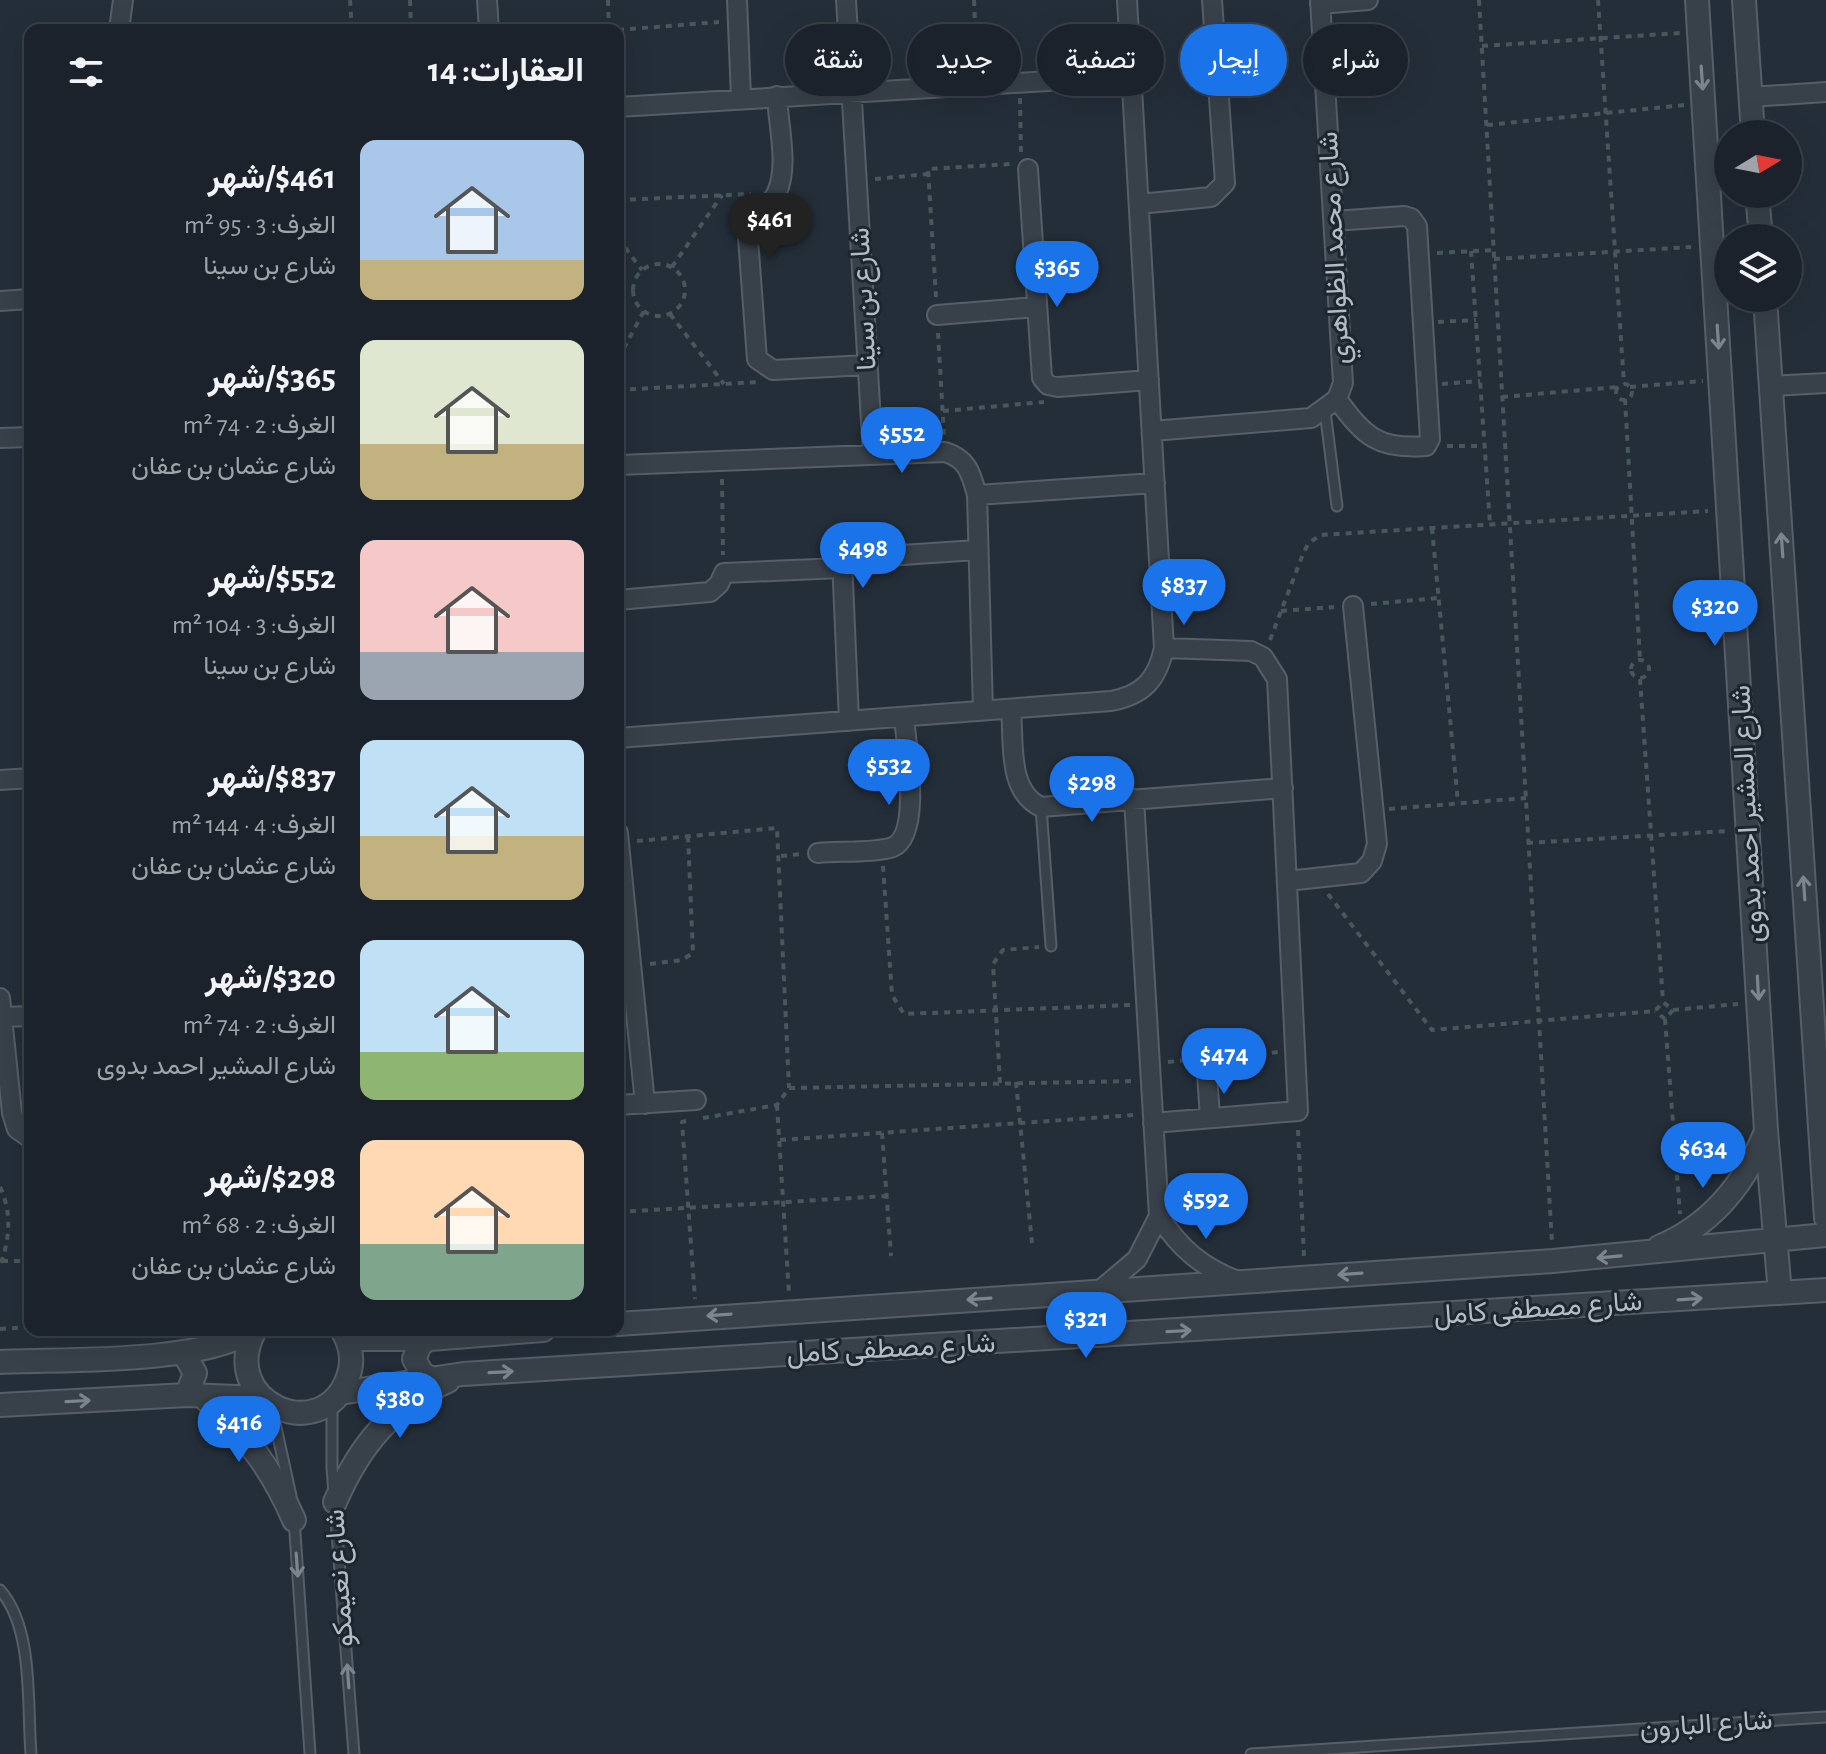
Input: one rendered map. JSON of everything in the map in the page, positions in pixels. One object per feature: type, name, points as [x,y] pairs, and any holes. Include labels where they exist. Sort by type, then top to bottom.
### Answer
[{"type":"street","points":[[120,24],[123,0]]},
{"type":"street","points":[[487,0],[489,24]]},
{"type":"street","points":[[737,0],[741,98]]},
{"type":"street","name":"شارع بن سينا","points":[[846,0],[848,24]]},
{"type":"street","points":[[1127,0],[1128,24]]},
{"type":"street","points":[[1139,204],[1211,197],[1225,183],[1212,0]]},
{"type":"street","points":[[1320,2],[1368,0]]},
{"type":"street","name":"شارع المشير احمد بدوى","points":[[1697,0],[1766,1131],[1780,1293]]},
{"type":"street","points":[[1744,0],[1752,120]]},
{"type":"street","name":"شارع محمد الظواهري","points":[[1320,2],[1343,383],[1331,405]]},
{"type":"street","points":[[1750,97],[1826,92]]},
{"type":"street","points":[[777,96],[782,178],[777,193],[747,225],[757,359],[773,370],[867,365]]},
{"type":"street","points":[[624,107],[785,96]]},
{"type":"street","name":"شارع بن سينا","points":[[852,96],[873,455]]},
{"type":"street","points":[[624,738],[1131,697],[1154,677],[1164,648],[1132,96]]},
{"type":"street","points":[[1028,169],[1042,378],[1048,385],[1058,387],[1149,380]]},
{"type":"street","points":[[1152,431],[1295,421],[1331,405],[1373,439],[1397,447],[1426,446],[1431,432],[1417,226],[1411,218],[1334,221]]},
{"type":"street","points":[[0,301],[24,299]]},
{"type":"street","points":[[937,315],[1036,307]]},
{"type":"street","name":"شارع المشير احمد بدوى","points":[[1766,312],[1818,980],[1826,1218]]},
{"type":"street","points":[[1771,386],[1826,383]]},
{"type":"street","points":[[0,438],[24,437]]},
{"type":"street","points":[[624,465],[945,452],[960,457],[971,472],[977,495],[983,710]]},
{"type":"street","points":[[977,495],[1155,483]]},
{"type":"street","points":[[849,721],[842,559],[850,556],[977,550]]},
{"type":"street","points":[[624,599],[710,592],[719,584],[724,573],[841,568]]},
{"type":"street","points":[[1287,881],[1361,873],[1372,861],[1377,844],[1353,606]]},
{"type":"street","points":[[1153,1119],[1298,1111],[1277,679],[1263,657],[1251,651],[1164,648]]},
{"type":"street","points":[[1011,709],[1019,790],[1028,801],[1041,807],[1283,788]]},
{"type":"street","points":[[818,853],[892,847],[902,839],[911,821],[904,717]]},
{"type":"street","points":[[0,780],[24,778]]},
{"type":"street","points":[[1134,799],[1159,1216],[1170,1235],[1202,1264],[1241,1282]]},
{"type":"street","points":[[624,895],[645,1104]]},
{"type":"street","points":[[24,1014],[1,1007],[13,1121],[24,1132]]},
{"type":"street","points":[[1206,1059],[1210,1118]]},
{"type":"street","points":[[624,1105],[696,1100]]},
{"type":"street","points":[[1643,1254],[1682,1236],[1710,1216],[1733,1191],[1752,1163],[1766,1131]]},
{"type":"street","points":[[1098,1292],[1137,1259],[1159,1216]]},
{"type":"street","name":"شارع مصطفى كامل","points":[[624,1323],[1553,1261],[1826,1235]]},
{"type":"street","name":"شارع مصطفى كامل","points":[[266,1402],[296,1413],[309,1412],[336,1397],[463,1374],[1826,1290]]},
{"type":"street","points":[[0,1362],[183,1352],[218,1347],[241,1336]]},
{"type":"street","points":[[252,1336],[245,1357],[247,1372],[266,1402]]},
{"type":"street","points":[[336,1397],[352,1361],[345,1336]]},
{"type":"street","points":[[366,1336],[430,1339],[468,1336]]},
{"type":"street","points":[[430,1339],[421,1343],[414,1359],[423,1375],[432,1378]]},
{"type":"street","points":[[183,1352],[195,1373],[194,1395]]},
{"type":"street","points":[[335,1502],[350,1468],[380,1428],[429,1389],[463,1374]]},
{"type":"street","points":[[0,1405],[194,1395],[266,1402]]},
{"type":"street","points":[[194,1395],[231,1420],[257,1450],[278,1483],[294,1520]]},
{"type":"lane","points":[[1331,405],[1337,506]]},
{"type":"lane","points":[[1041,807],[1051,946]]},
{"type":"lane","name":"شارع نعيمكو","points":[[336,1397],[335,1502],[354,1754]]},
{"type":"lane","name":"شارع نعيمكو","points":[[266,1402],[294,1520],[310,1754]]},
{"type":"lane","points":[[0,1590],[10,1602],[22,1628],[31,1754]]},
{"type":"lane","name":"شارع البارون","points":[[1251,1754],[1826,1717]]},
{"type":"lane","points":[[1453,1741],[1453,1754]]},
{"type":"path","points":[[350,0],[352,24]]},
{"type":"path","points":[[410,0],[411,24]]},
{"type":"path","points":[[608,0],[609,24]]},
{"type":"path","points":[[974,0],[975,24]]},
{"type":"path","points":[[1479,0],[1553,1261]]},
{"type":"path","points":[[1598,0],[1624,384]]},
{"type":"path","points":[[624,30],[738,20]]},
{"type":"path","points":[[1482,46],[1699,31]]},
{"type":"path","points":[[945,452],[928,169],[1022,164],[1020,96]]},
{"type":"path","points":[[1486,125],[1703,104]]},
{"type":"path","points":[[857,180],[928,174]]},
{"type":"path","points":[[624,200],[777,193]]},
{"type":"path","points":[[672,267],[722,195]]},
{"type":"path","points":[[1494,259],[1712,245]]},
{"type":"path","points":[[624,246],[642,270]]},
{"type":"path","points":[[1419,254],[1494,250]]},
{"type":"path","points":[[1471,251],[1490,524]]},
{"type":"path","points":[[656,264],[672,267],[684,282],[683,300],[670,314],[652,315],[644,311],[633,291],[642,270],[656,264]]},
{"type":"path","points":[[624,348],[644,311]]},
{"type":"path","points":[[670,314],[724,384]]},
{"type":"path","points":[[1423,323],[1476,320]]},
{"type":"path","points":[[624,390],[758,382],[773,370]]},
{"type":"path","points":[[1502,397],[1624,384],[1630,387],[1721,379]]},
{"type":"path","points":[[1428,385],[1480,381]]},
{"type":"path","points":[[943,411],[1032,406],[1052,396],[1058,387]]},
{"type":"path","points":[[1617,387],[1616,394],[1625,399]]},
{"type":"path","points":[[1625,399],[1631,395],[1630,387]]},
{"type":"path","points":[[1625,399],[1640,660],[1649,669],[1640,679]]},
{"type":"path","points":[[1426,446],[1485,446]]},
{"type":"path","points":[[721,461],[724,573]]},
{"type":"path","points":[[1263,657],[1308,544],[1320,535],[1730,509]]},
{"type":"path","points":[[1432,528],[1458,803]]},
{"type":"path","points":[[1316,877],[1432,1030],[1655,1011],[1663,1002],[1652,836],[1640,679],[1631,670],[1640,660]]},
{"type":"path","points":[[1373,810],[1526,798]]},
{"type":"path","points":[[624,842],[771,827],[780,833],[789,1088],[777,1105],[790,1311]]},
{"type":"path","points":[[1527,843],[1750,830]]},
{"type":"path","points":[[631,967],[682,960],[693,953],[688,836]]},
{"type":"path","points":[[881,848],[892,995],[904,1014],[1146,1005]]},
{"type":"path","points":[[1000,1083],[993,964],[996,955],[1003,950],[1051,946]]},
{"type":"path","points":[[1663,1002],[1673,1010]]},
{"type":"path","points":[[1682,1236],[1665,1019],[1673,1010],[1759,1002]]},
{"type":"path","points":[[1655,1011],[1665,1019]]},
{"type":"path","points":[[789,1088],[1151,1081]]},
{"type":"path","points":[[1016,1082],[1032,1243]]},
{"type":"path","points":[[696,1317],[682,1122],[777,1105]]},
{"type":"path","points":[[1298,1111],[1305,1277]]},
{"type":"path","points":[[780,1140],[1020,1124],[1153,1119]]},
{"type":"path","points":[[882,1133],[891,1256]]},
{"type":"path","points":[[0,1187],[8,1217],[1,1263],[24,1261]]},
{"type":"path","points":[[624,1212],[886,1196]]},
{"type":"path","points":[[0,1329],[24,1327]]}]
